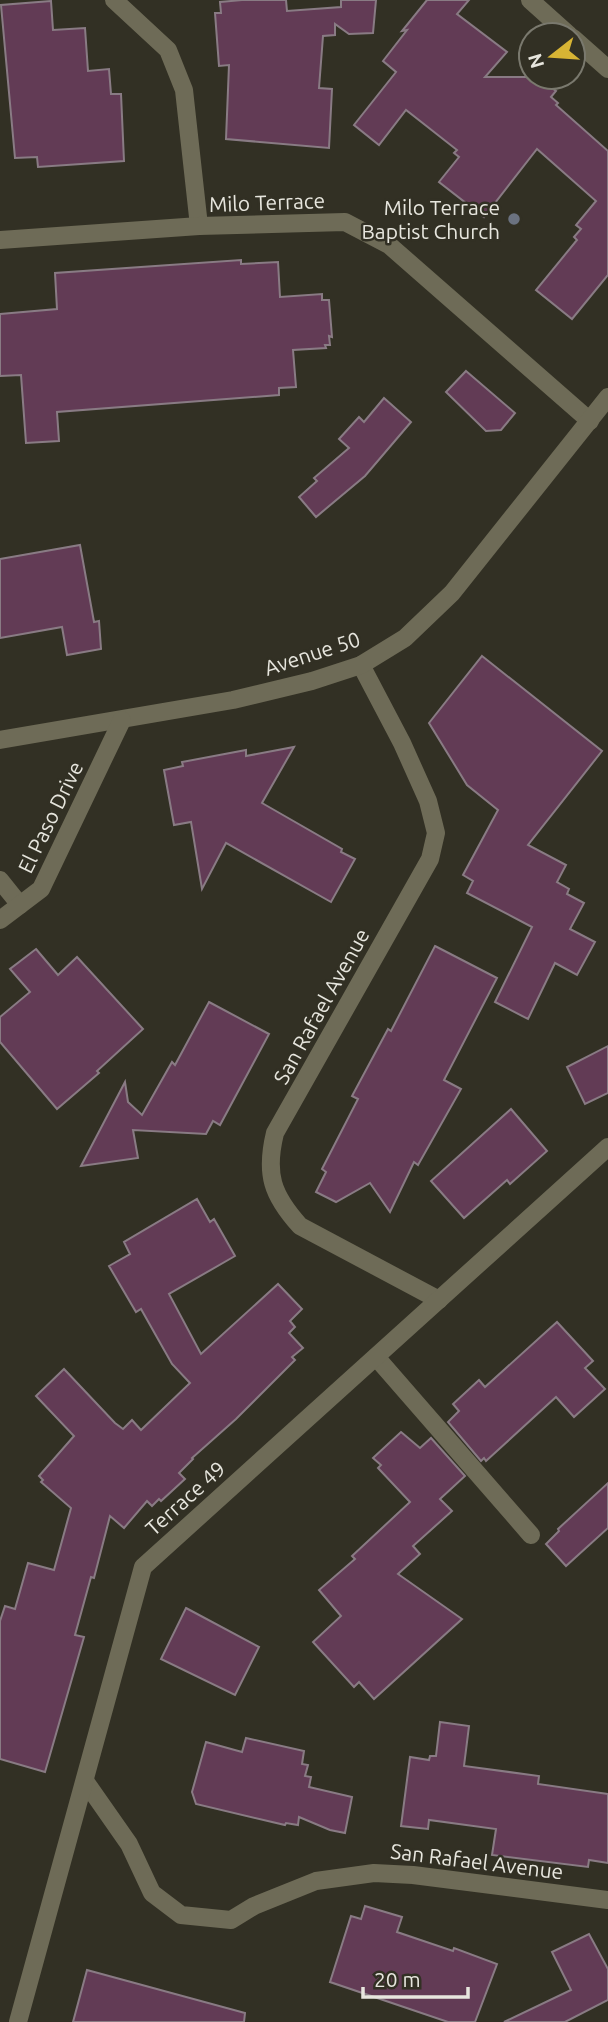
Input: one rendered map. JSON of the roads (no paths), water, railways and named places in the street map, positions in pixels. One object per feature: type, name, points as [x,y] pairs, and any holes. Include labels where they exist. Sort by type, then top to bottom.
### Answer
[{"type":"street","points":[[114,0],[169,50],[184,90],[199,226]]},
{"type":"street","points":[[530,0],[553,21]]},
{"type":"street","points":[[587,51],[608,69]]},
{"type":"street","name":"Milo Terrace","points":[[0,240],[199,226],[345,222],[389,245],[590,421]]},
{"type":"street","name":"Avenue 50","points":[[0,740],[233,700],[312,681],[361,665],[405,638],[452,593],[608,397]]},
{"type":"street","name":"San Rafael Avenue","points":[[361,665],[402,743],[428,801],[436,833],[430,859],[275,1133],[270,1156],[272,1184],[283,1208],[300,1226],[439,1300]]},
{"type":"street","name":"El Paso Drive","points":[[0,920],[41,889],[122,720]]},
{"type":"street","points":[[0,880],[20,905]]},
{"type":"street","name":"Terrace 49","points":[[18,2022],[143,1567],[608,1147]]},
{"type":"street","points":[[376,1357],[530,1535]]},
{"type":"street","name":"San Rafael Avenue","points":[[85,1782],[128,1844],[152,1893],[181,1915],[231,1920],[254,1906],[316,1881],[374,1873],[608,1900]]},
{"type":"place","name":"Milo Terrace Baptist Church","points":[[514,219]]}]
